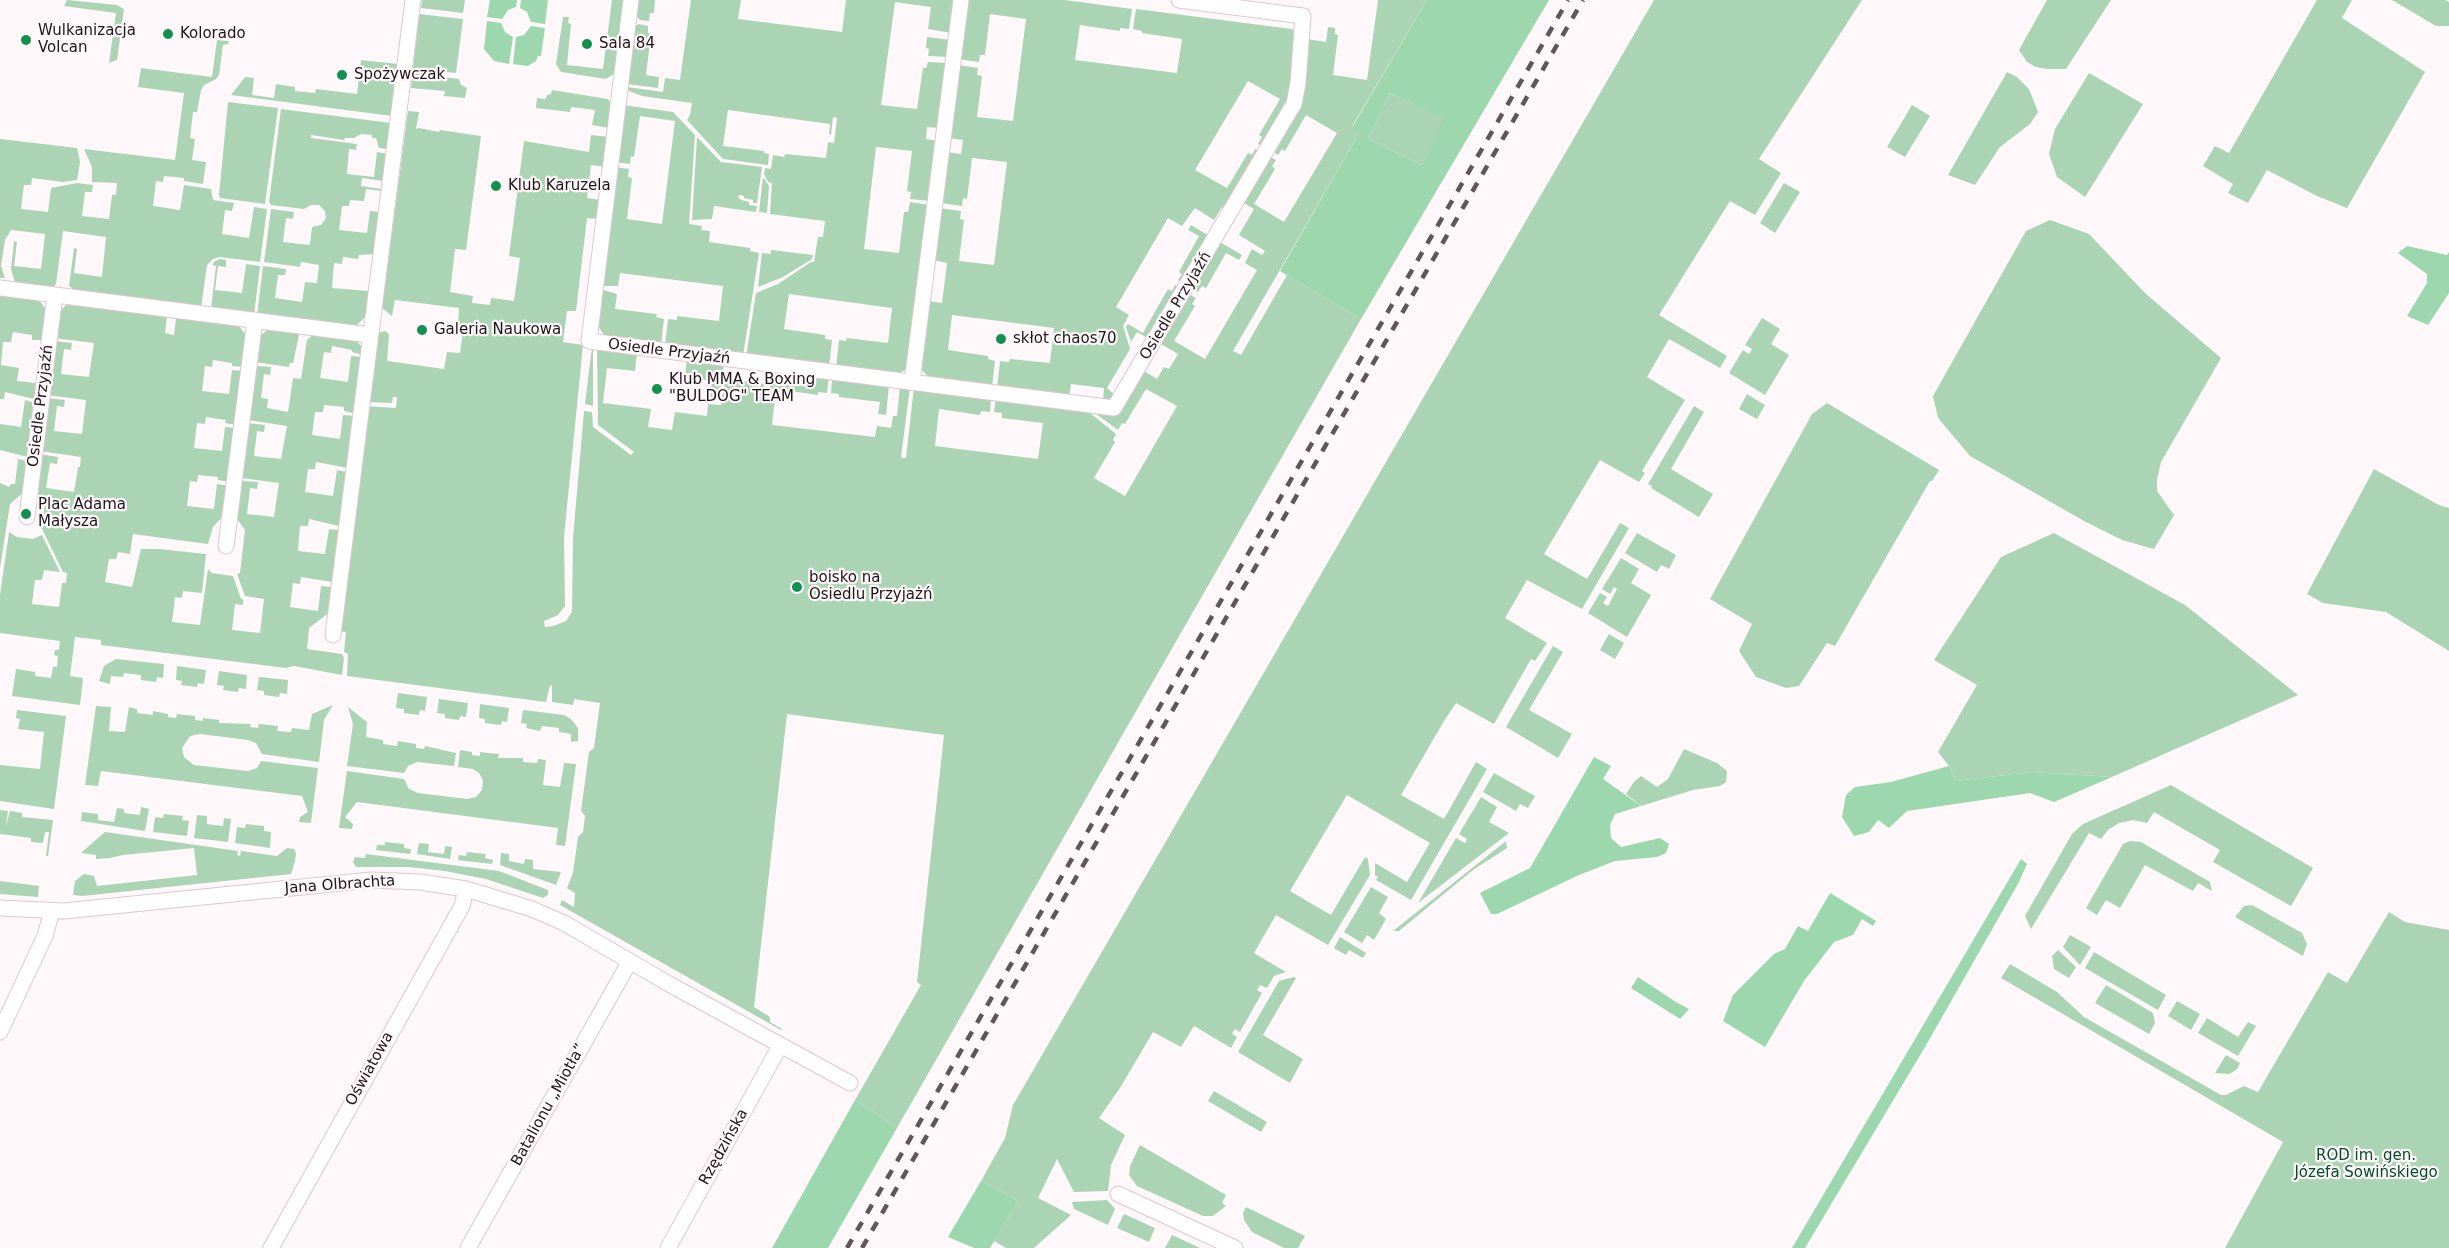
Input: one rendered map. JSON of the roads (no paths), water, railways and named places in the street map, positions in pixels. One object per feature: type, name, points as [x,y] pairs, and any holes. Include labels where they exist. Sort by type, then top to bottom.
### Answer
[{"type":"street","points":[[333,635],[413,0]]},
{"type":"street","name":"Osiedle Przyjaźń","points":[[630,0],[589,342],[1114,408],[1187,289],[1294,104],[1304,16],[1225,3]]},
{"type":"street","points":[[912,382],[962,0]]},
{"type":"street","points":[[1187,0],[1225,3]]},
{"type":"street","points":[[0,288],[370,335]]},
{"type":"street","name":"Osiedle Przyjaźń","points":[[27,517],[55,295]]},
{"type":"street","points":[[226,546],[255,320]]},
{"type":"street","name":"Jana Olbrachta","points":[[0,908],[52,911],[371,880],[420,882],[466,889],[549,915],[849,1083]]},
{"type":"street","name":"Oświatowa","points":[[271,1248],[462,906],[466,889]]},
{"type":"street","points":[[0,1032],[45,936],[52,911]]},
{"type":"street","name":"Batalionu „Miotła”","points":[[468,1248],[630,961]]},
{"type":"street","name":"Rzędzińska","points":[[668,1248],[780,1046]]},
{"type":"street","points":[[1118,1194],[1235,1248]]},
{"type":"railway","points":[[847,1248],[1568,0]]},
{"type":"railway","points":[[862,1248],[1583,0]]},
{"type":"place","name":"Kolorado","points":[[168,34]]},
{"type":"place","name":"Wulkanizacja Volcan","points":[[26,40]]},
{"type":"place","name":"Sala 84","points":[[587,44]]},
{"type":"place","name":"Spożywczak","points":[[342,75]]},
{"type":"place","name":"Klub Karuzela","points":[[496,186]]},
{"type":"place","name":"Galeria Naukowa","points":[[422,330]]},
{"type":"place","name":"skłot chaos70","points":[[1001,339]]},
{"type":"place","name":"Klub MMA & Boxing \"BULDOG\" TEAM","points":[[657,389]]},
{"type":"place","name":"Plac Adama Małysza","points":[[26,514]]},
{"type":"place","name":"boisko na Osiedlu Przyjażń","points":[[797,587]]},
{"type":"park label","name":"ROD im. gen. Józefa Sowińskiego","points":[[2366,1164]]}]
